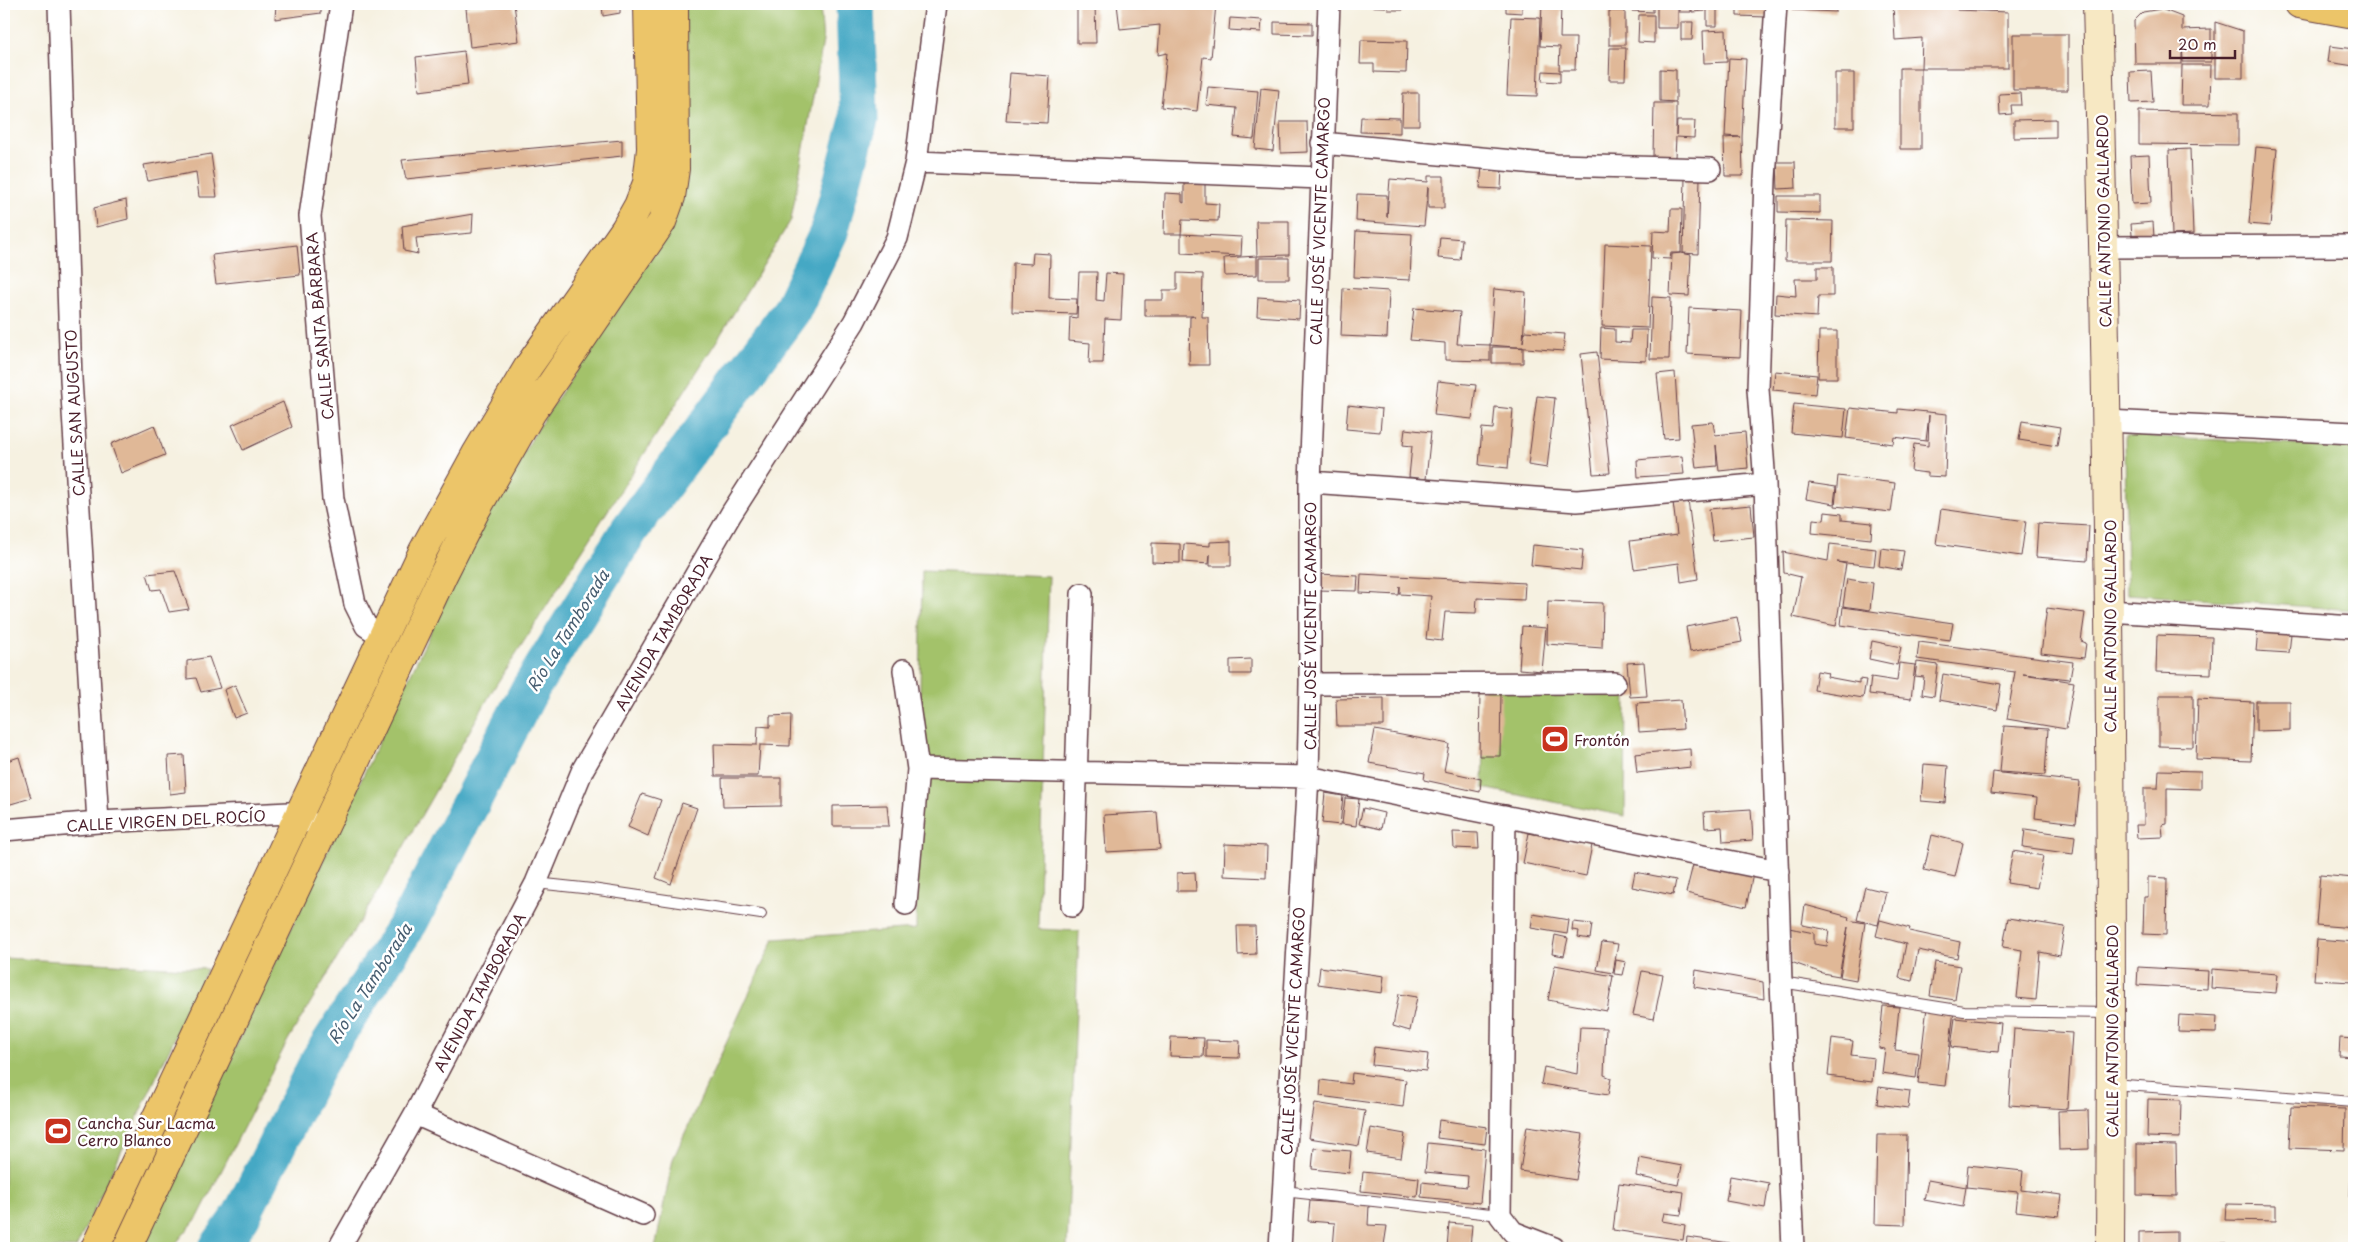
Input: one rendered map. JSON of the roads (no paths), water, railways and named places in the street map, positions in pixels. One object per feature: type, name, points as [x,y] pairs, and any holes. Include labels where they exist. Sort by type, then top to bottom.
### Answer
[{"type":"main road","points":[[95,1248],[298,815],[317,780],[423,551],[476,454],[528,368],[625,229],[638,206],[647,183],[651,149],[648,4]]},
{"type":"main road","points":[[127,1248],[443,575],[476,510],[532,412],[662,222],[671,196],[675,169],[674,4]]},
{"type":"main road","name":"CALLE ANTONIO GALLARDO","points":[[2097,4],[2104,247],[2109,611],[2112,1013],[2110,1248]]},
{"type":"main road","points":[[2299,4],[2354,14]]},
{"type":"street","name":"CALLE SAN AUGUSTO","points":[[58,4],[71,380],[98,822]]},
{"type":"street","name":"CALLE SANTA BÁRBARA","points":[[341,4],[310,216],[333,499],[355,604],[366,626],[383,637]]},
{"type":"street","name":"AVENIDA TAMBORADA","points":[[340,1248],[414,1114],[536,883],[583,769],[731,514],[854,322],[897,238],[916,162],[936,4]]},
{"type":"street","name":"CALLE JOSÉ VICENTE CAMARGO","points":[[1280,1248],[1308,777],[1310,482],[1329,4]]},
{"type":"street","points":[[1776,4],[1765,179],[1758,389],[1765,484],[1781,982],[1793,1248]]},
{"type":"street","points":[[1322,143],[1556,165],[1710,169]]},
{"type":"street","points":[[916,162],[1321,178]]},
{"type":"street","points":[[2104,247],[2354,246]]},
{"type":"street","points":[[2107,421],[2354,432]]},
{"type":"street","points":[[1310,482],[1577,500],[1765,484]]},
{"type":"street","points":[[1072,906],[1082,594]]},
{"type":"street","points":[[2109,611],[2354,627]]},
{"type":"street","points":[[904,670],[918,770],[906,904]]},
{"type":"street","points":[[1310,684],[1616,683]]},
{"type":"street","points":[[918,770],[1308,777],[1778,871]]},
{"type":"street","name":"CALLE VIRGEN DEL ROCÍO","points":[[4,830],[98,822],[288,813],[298,815],[325,829]]},
{"type":"street","points":[[1505,816],[1500,1216],[1513,1232],[1554,1248]]},
{"type":"street","points":[[414,1114],[643,1215]]},
{"type":"lane","points":[[536,883],[592,889],[761,914]]},
{"type":"lane","points":[[1781,982],[1964,1012],[2112,1013]]},
{"type":"lane","points":[[2111,1084],[2354,1102]]},
{"type":"lane","points":[[1283,1191],[1500,1216]]},
{"type":"waterway","name":"Río La Tamborada","points":[[218,1248],[241,1216],[319,1061],[409,922],[530,689],[630,529],[792,310],[829,232],[859,120],[855,4]]},
{"type":"place","name":"Frontón","points":[[1555,739]]},
{"type":"place","name":"Cancha Sur Lacma Cerro Blanco","points":[[58,1131]]}]
